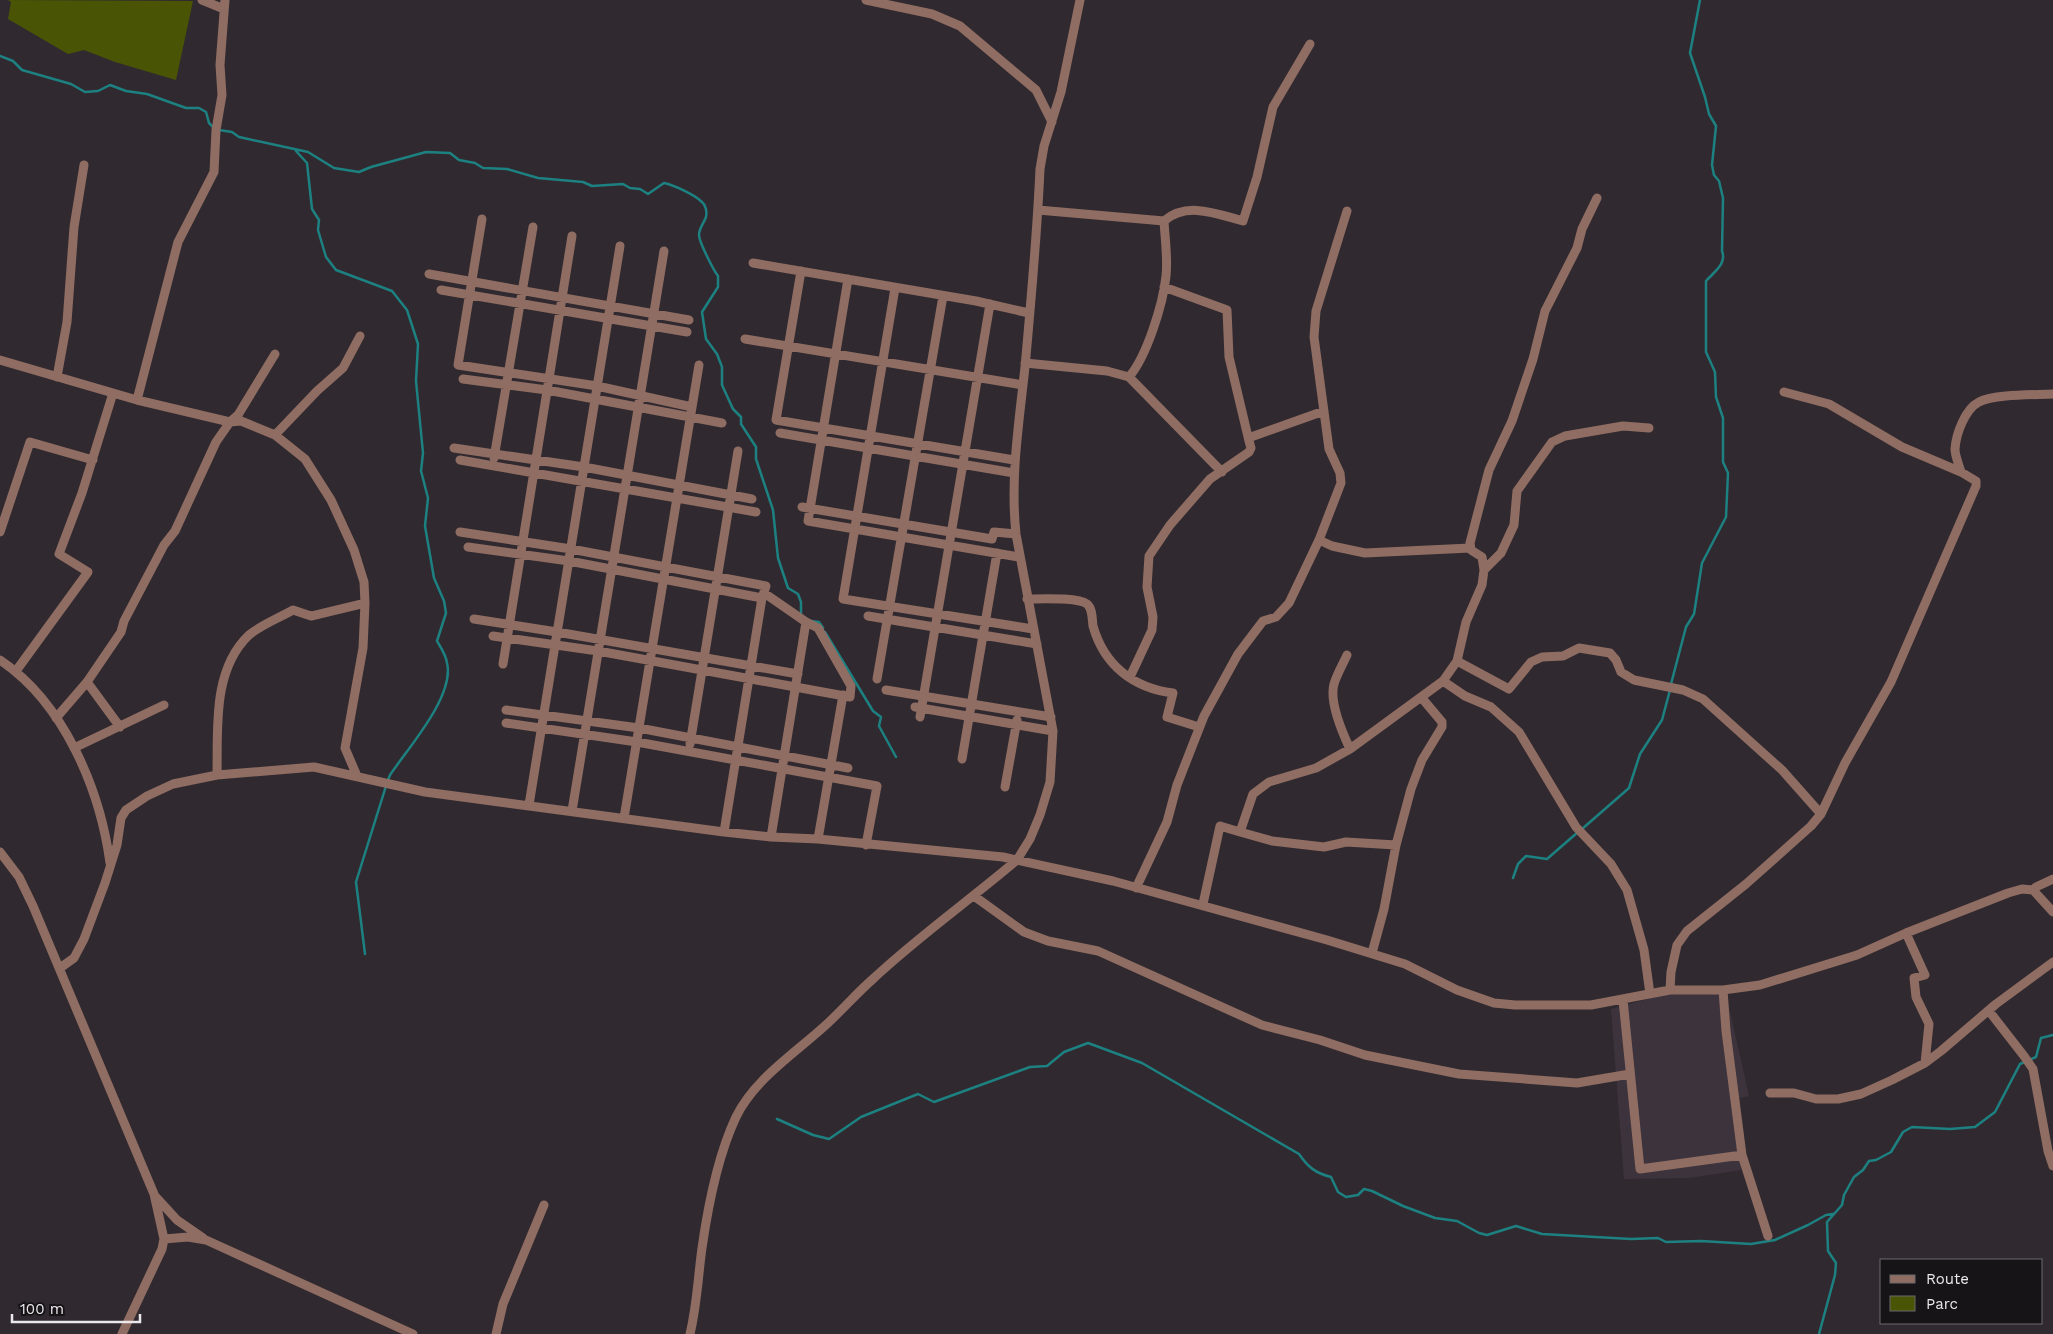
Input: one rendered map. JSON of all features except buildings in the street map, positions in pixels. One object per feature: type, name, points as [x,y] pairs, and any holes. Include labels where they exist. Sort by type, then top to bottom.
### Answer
[{"type":"street","points":[[137,400],[178,242],[214,172],[216,130],[222,95],[220,65],[224,4],[202,0]]},
{"type":"street","points":[[866,0],[932,14],[960,26],[1036,90],[1052,122]]},
{"type":"street","points":[[690,1334],[696,1307],[702,1248],[714,1189],[724,1148],[744,1102],[766,1078],[828,1023],[874,977],[1017,860],[1030,839],[1050,782],[1053,731],[1019,557],[1013,512],[1014,460],[1025,363],[1040,169],[1044,146],[1061,92],[1080,0]]},
{"type":"street","points":[[1038,210],[1164,222],[1172,215],[1189,210],[1208,211],[1243,221],[1257,177],[1273,107],[1310,44]]},
{"type":"street","points":[[57,377],[67,322],[74,227],[84,165]]},
{"type":"street","points":[[1470,548],[1489,470],[1512,421],[1533,358],[1545,311],[1577,248],[1582,229],[1597,198]]},
{"type":"street","points":[[1136,888],[1166,822],[1176,785],[1200,727],[1238,654],[1263,621],[1276,617],[1289,603],[1318,540],[1341,482],[1340,473],[1329,449],[1314,337],[1316,311],[1347,211]]},
{"type":"street","points":[[482,219],[458,366],[597,386],[692,407]]},
{"type":"street","points":[[1129,377],[1137,368],[1157,316],[1164,287],[1166,275],[1164,222]]},
{"type":"street","points":[[492,466],[533,227]]},
{"type":"street","points":[[502,664],[572,236]]},
{"type":"street","points":[[529,805],[620,246]]},
{"type":"street","points":[[572,811],[664,251]]},
{"type":"street","points":[[753,263],[990,304],[1029,313]]},
{"type":"street","points":[[801,271],[776,420],[1014,460]]},
{"type":"street","points":[[429,274],[689,320]]},
{"type":"street","points":[[848,280],[821,440],[806,508],[808,521],[1019,557]]},
{"type":"street","points":[[1130,677],[1152,630],[1154,617],[1147,587],[1149,556],[1170,526],[1210,480],[1249,452],[1250,448],[1229,357],[1228,310],[1164,287]]},
{"type":"street","points":[[896,288],[842,598],[1033,629]]},
{"type":"street","points":[[441,290],[687,332]]},
{"type":"street","points":[[877,678],[943,296]]},
{"type":"street","points":[[990,304],[919,711],[1053,731]]},
{"type":"street","points":[[275,435],[317,391],[343,368],[360,336]]},
{"type":"street","points":[[745,339],[1023,385]]},
{"type":"street","points":[[56,718],[87,682],[121,632],[124,621],[164,545],[175,531],[216,442],[230,422],[238,415],[275,354]]},
{"type":"street","points":[[0,360],[137,400],[230,422],[241,421],[275,435],[305,459],[331,500],[354,550],[364,582],[363,648],[345,748],[357,776]]},
{"type":"street","points":[[1025,363],[1107,371],[1129,377],[1222,472]]},
{"type":"street","points":[[624,818],[699,365]]},
{"type":"street","points":[[463,379],[547,390],[722,423]]},
{"type":"street","points":[[1670,990],[1671,972],[1677,945],[1687,931],[1746,884],[1811,826],[1820,814],[1845,763],[1891,682],[1976,486],[1976,481],[1961,472],[1902,447],[1829,404],[1784,392]]},
{"type":"street","points":[[16,671],[88,572],[59,554],[93,460],[113,393]]},
{"type":"street","points":[[1961,472],[1955,450],[1961,425],[1971,408],[1980,401],[1991,398],[2053,394]]},
{"type":"street","points":[[1249,440],[1251,437],[1324,411]]},
{"type":"street","points":[[1484,570],[1500,553],[1514,525],[1517,491],[1552,442],[1565,436],[1623,426],[1649,428]]},
{"type":"street","points":[[780,433],[1014,473]]},
{"type":"street","points":[[0,532],[30,442],[93,460]]},
{"type":"street","points":[[454,448],[584,467],[752,499]]},
{"type":"street","points":[[688,751],[738,450]]},
{"type":"street","points":[[460,460],[756,512]]},
{"type":"street","points":[[806,508],[992,539],[994,532],[1016,534]]},
{"type":"street","points":[[460,532],[571,549],[766,586],[724,832]]},
{"type":"street","points":[[1240,832],[1253,794],[1269,782],[1316,768],[1350,749],[1443,681],[1457,661],[1466,622],[1482,585],[1484,570],[1482,557],[1470,548],[1365,554],[1332,546],[1318,540]]},
{"type":"street","points":[[468,547],[569,561],[715,589],[763,595],[818,628],[851,686],[850,697],[598,651],[493,636]]},
{"type":"street","points":[[962,759],[997,553]]},
{"type":"street","points":[[1026,598],[1074,600],[1087,604],[1090,608],[1101,650],[1112,665],[1137,682],[1160,692],[1173,693],[1167,717],[1200,727]]},
{"type":"street","points":[[217,775],[218,708],[223,680],[234,653],[250,634],[293,610],[298,610],[311,616],[365,603]]},
{"type":"street","points":[[868,616],[1037,644]]},
{"type":"street","points":[[474,620],[557,632],[798,674]]},
{"type":"street","points":[[771,837],[806,622]]},
{"type":"street","points":[[1457,661],[1509,688],[1531,662],[1542,657],[1563,656],[1579,648],[1610,653],[1616,660],[1621,672],[1634,680],[1683,690],[1703,699],[1782,770],[1820,814]]},
{"type":"street","points":[[1348,655],[1334,685],[1333,695],[1340,726],[1350,749]]},
{"type":"street","points":[[0,660],[16,671],[37,691],[74,748],[101,814],[110,866]]},
{"type":"street","points":[[1443,681],[1465,696],[1491,707],[1519,732],[1579,830],[1612,864],[1627,890],[1644,950],[1650,994]]},
{"type":"street","points":[[87,682],[120,727]]},
{"type":"street","points":[[886,690],[1051,718]]},
{"type":"street","points":[[818,839],[843,696]]},
{"type":"street","points":[[1372,953],[1384,909],[1396,845],[1411,789],[1422,760],[1442,727],[1442,722],[1421,697]]},
{"type":"street","points":[[74,748],[164,705]]},
{"type":"street","points":[[506,710],[639,728],[848,768]]},
{"type":"street","points":[[1005,787],[1018,712]]},
{"type":"street","points":[[506,723],[637,742],[877,786],[866,845]]},
{"type":"street","points":[[60,968],[74,958],[81,945],[110,866],[117,845],[121,818],[126,810],[147,796],[174,784],[217,775],[314,767],[424,792],[724,832],[1003,857],[1113,881],[1203,904],[1372,953],[1405,964],[1457,990],[1494,1003],[1591,1005],[1670,990],[1723,990],[1760,985],[1841,960],[2008,893],[2033,890],[2053,879]]},
{"type":"street","points":[[1203,904],[1220,826],[1272,841],[1324,847],[1346,842],[1396,845]]},
{"type":"street","points":[[0,852],[19,877],[60,968],[154,1194],[164,1239],[162,1249],[122,1334]]},
{"type":"street","points":[[2033,890],[2053,912]]},
{"type":"street","points":[[974,896],[1024,932],[1048,941],[1098,951],[1262,1025],[1320,1040],[1364,1055],[1459,1074],[1577,1083],[1630,1074]]},
{"type":"street","points":[[1906,933],[1925,975],[1914,978],[1916,997],[1929,1024],[1925,1063]]},
{"type":"street","points":[[1770,1093],[1794,1093],[1816,1099],[1838,1099],[1861,1094],[1892,1080],[1925,1063],[2053,962]]},
{"type":"street","points":[[1723,990],[1726,1032],[1742,1156],[1768,1236]]},
{"type":"street","points":[[1623,1000],[1640,1169],[1742,1156]]},
{"type":"street","points":[[1989,1011],[2033,1070],[2048,1151],[2053,1166]]},
{"type":"street","points":[[154,1194],[177,1220],[206,1240],[413,1334]]},
{"type":"street","points":[[496,1334],[504,1304],[544,1205]]},
{"type":"street","points":[[164,1239],[188,1236],[206,1240]]},
{"type":"shaded area","points":[[1725,990],[1749,1096],[1740,1098],[1741,1170],[1689,1178],[1624,1179],[1611,1009],[1678,991]]},
{"type":"green space","points":[[8,0],[193,1],[176,80],[115,62],[84,50],[68,54],[8,19],[11,2]]},
{"type":"waterway","points":[[1671,684],[1686,627],[1694,614],[1702,563],[1726,517],[1728,473],[1723,462],[1723,418],[1716,397],[1715,372],[1706,352],[1706,281],[1723,260],[1723,198],[1719,181],[1714,175],[1712,165],[1716,126],[1709,114],[1690,53],[1700,0]]},
{"type":"waterway","points":[[0,56],[13,61],[22,70],[71,84],[85,92],[98,91],[110,85],[126,91],[147,94],[186,108],[199,108],[206,112],[209,123],[214,128]]},
{"type":"waterway","points":[[219,130],[232,132],[239,137],[308,152],[334,168],[359,172],[426,152],[450,153],[459,160],[475,163],[483,168],[507,169],[538,178],[583,182],[592,186],[623,184],[630,188],[640,189],[648,194],[664,183],[699,199],[706,209],[706,217],[699,235],[707,256],[718,276],[718,287],[702,312],[706,339],[717,354],[722,367],[722,385],[733,409],[741,417],[741,424],[756,447],[756,459],[773,510],[778,558],[788,588],[798,594],[801,602],[801,614]]},
{"type":"waterway","points":[[296,151],[307,163],[312,209],[319,220],[318,230],[326,257],[336,270],[392,291],[407,310],[418,344],[416,381],[423,453],[421,471],[428,498],[425,526],[434,578],[444,601],[446,613],[437,641],[446,660],[448,676],[437,706],[388,780]]},
{"type":"waterway","points":[[811,621],[819,622],[823,628]]},
{"type":"waterway","points":[[825,632],[873,711],[881,717],[879,726],[896,757]]},
{"type":"waterway","points":[[1582,829],[1629,788],[1640,754],[1662,720],[1670,690]]},
{"type":"waterway","points":[[365,954],[356,882],[386,786]]},
{"type":"waterway","points":[[1513,878],[1518,864],[1526,856],[1547,859],[1578,832]]},
{"type":"waterway","points":[[1819,1334],[1835,1275],[1836,1263],[1828,1251],[1827,1222],[1842,1205],[1844,1195],[1854,1177],[1863,1170],[1869,1161],[1876,1160],[1891,1152],[1903,1132],[1912,1127],[1950,1129],[1975,1127],[1995,1112],[2020,1064],[2036,1057],[2041,1038],[2053,1035]]},
{"type":"waterway","points":[[777,1119],[813,1135],[829,1139],[861,1117],[918,1094],[934,1102],[1030,1067],[1047,1066],[1064,1052],[1088,1043],[1142,1063],[1299,1154],[1312,1169],[1331,1177],[1338,1192],[1346,1197],[1358,1195],[1364,1189],[1372,1191],[1403,1206],[1435,1218],[1457,1221],[1479,1233],[1487,1235],[1516,1226],[1542,1234],[1631,1239],[1658,1238],[1666,1242],[1701,1241],[1751,1244],[1775,1240],[1826,1215],[1833,1214]]}]
